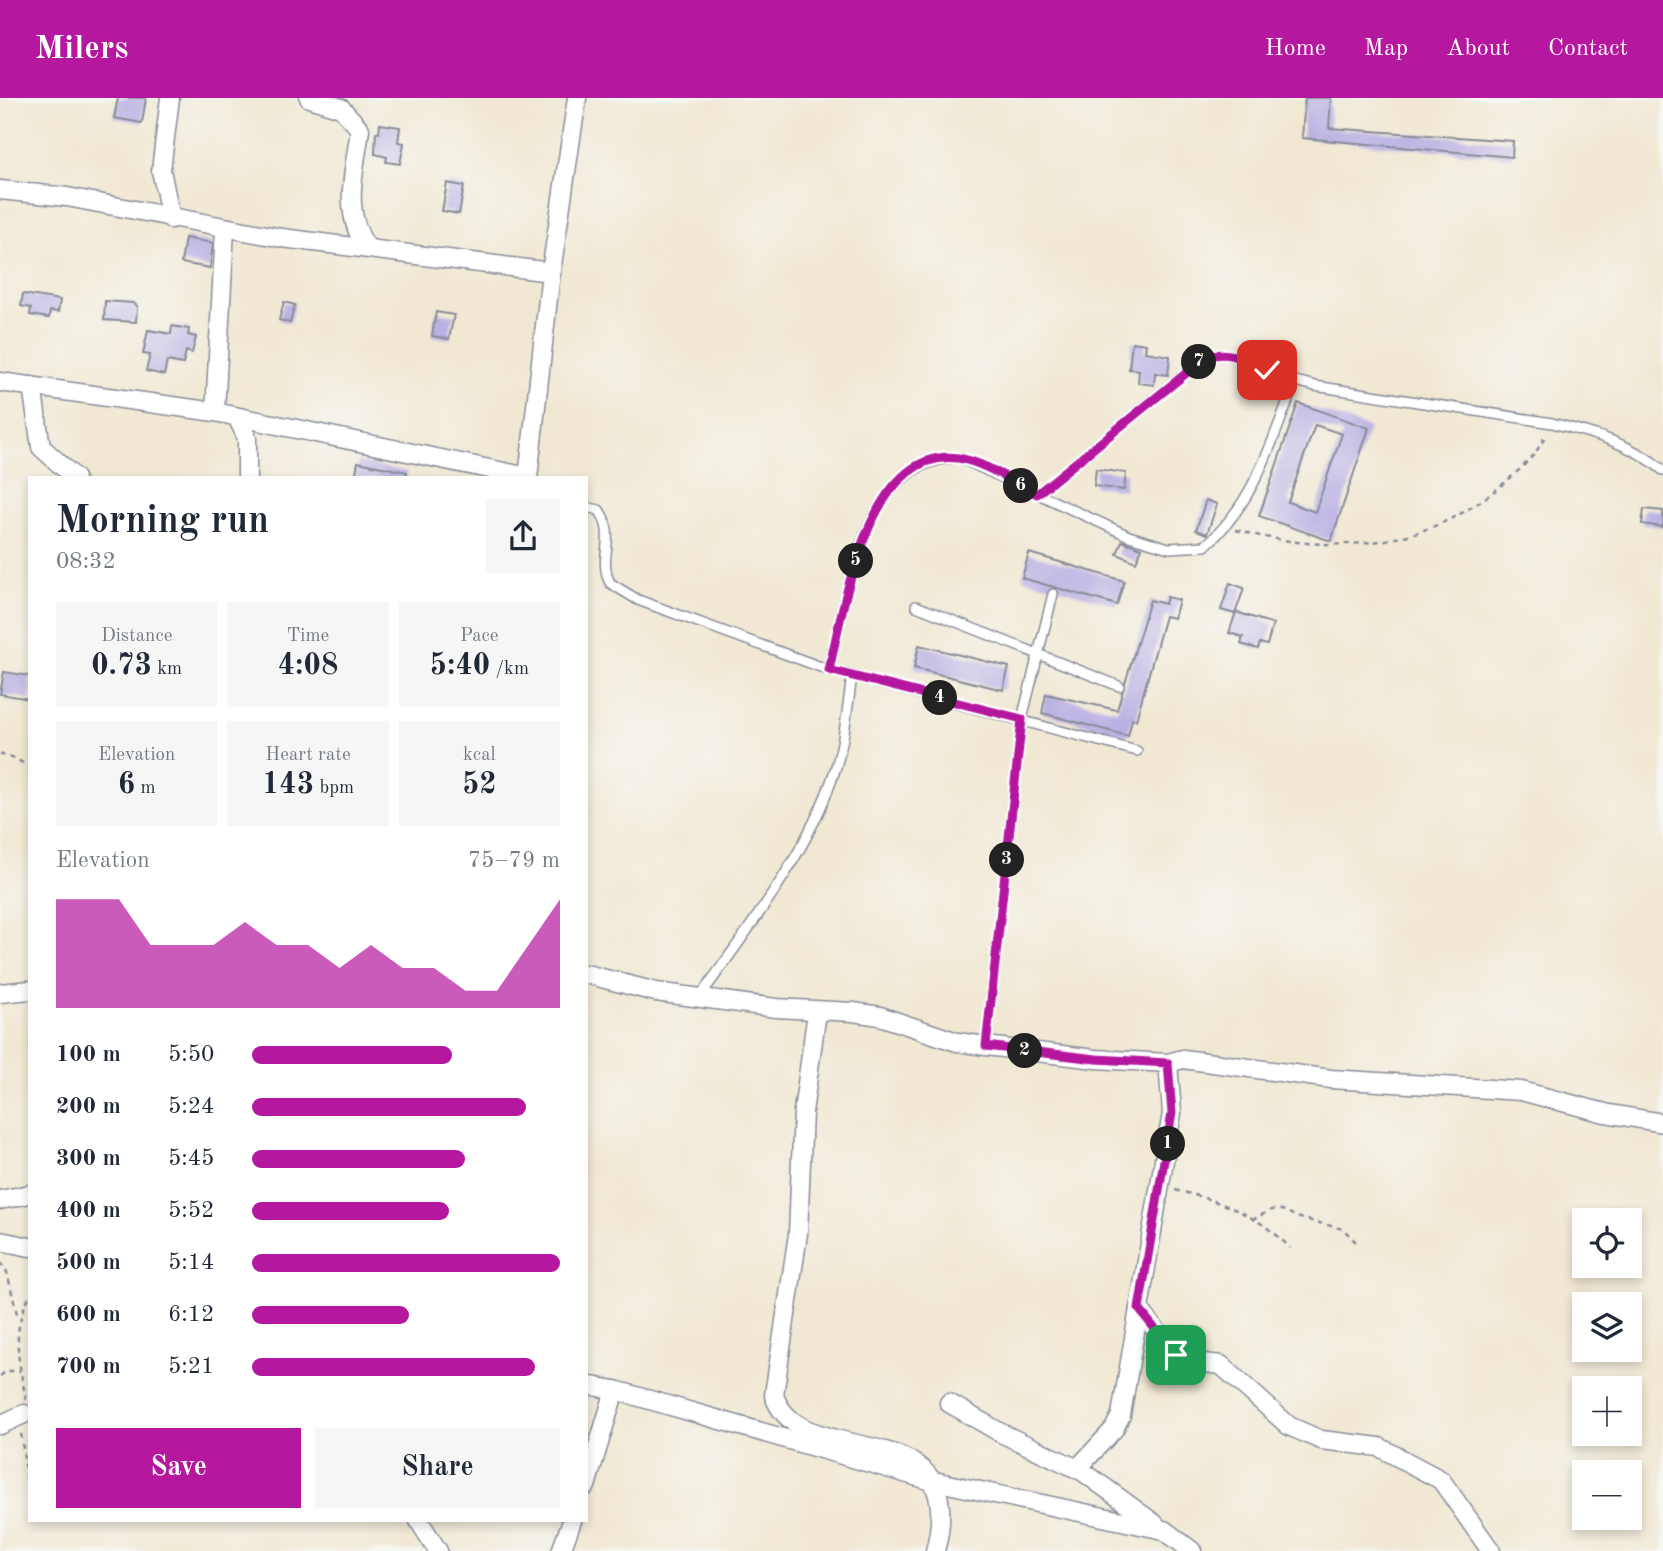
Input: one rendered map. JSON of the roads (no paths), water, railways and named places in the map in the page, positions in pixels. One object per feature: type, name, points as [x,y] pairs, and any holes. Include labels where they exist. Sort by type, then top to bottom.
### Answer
[{"type":"street","points":[[170,98],[161,170],[171,219]]},
{"type":"street","points":[[309,98],[341,108],[360,129],[350,199],[352,217],[368,248]]},
{"type":"street","points":[[528,476],[551,272],[576,98]]},
{"type":"street","points":[[0,190],[67,197],[225,229],[551,272]]},
{"type":"street","points":[[215,412],[225,229]]},
{"type":"street","points":[[0,382],[215,412],[523,476]]},
{"type":"street","points":[[32,386],[41,447],[73,476]]},
{"type":"street","points":[[237,417],[247,438],[247,476]]},
{"type":"street","points":[[588,975],[656,992],[817,1012],[853,1012],[880,1016],[944,1038],[986,1046],[1096,1059],[1168,1063],[1183,1059],[1331,1079],[1502,1088],[1663,1123]]},
{"type":"street","points":[[0,993],[28,990]]},
{"type":"street","points":[[817,1012],[803,1112],[797,1234],[774,1395],[784,1415],[821,1436],[896,1454],[916,1464],[929,1480],[942,1510],[935,1551]]},
{"type":"street","points":[[1077,1469],[1114,1429],[1121,1415],[1172,1113],[1168,1063]]},
{"type":"street","points":[[0,1200],[28,1194]]},
{"type":"street","points":[[0,1241],[28,1247]]},
{"type":"street","points":[[1139,1309],[1176,1355],[1188,1361],[1222,1365],[1289,1426],[1321,1440],[1379,1447],[1441,1480],[1492,1551]]},
{"type":"street","points":[[588,1385],[615,1390],[929,1480],[1164,1530]]},
{"type":"street","points":[[588,1479],[615,1390]]},
{"type":"street","points":[[949,1403],[1001,1433],[1077,1469],[1192,1551]]},
{"type":"street","points":[[0,1425],[24,1414]]},
{"type":"street","points":[[420,1522],[439,1551]]},
{"type":"street","points":[[561,1551],[572,1522]]},
{"type":"lane","points":[[1037,494],[1205,358],[1215,353],[1234,355],[1295,381],[1552,423],[1625,445],[1663,470]]},
{"type":"lane","points":[[829,670],[850,582],[869,521],[888,493],[919,466],[939,458],[960,458],[1129,536],[1182,550],[1205,546],[1240,510],[1295,381]]},
{"type":"lane","points":[[588,507],[599,510],[605,519],[609,536],[606,575],[610,583],[624,593],[829,670],[1137,751]]},
{"type":"lane","points":[[986,1046],[1022,719],[1053,594]]},
{"type":"lane","points":[[916,606],[1037,651],[1119,686]]},
{"type":"lane","points":[[699,998],[762,908],[815,820],[839,755],[852,676]]}]
